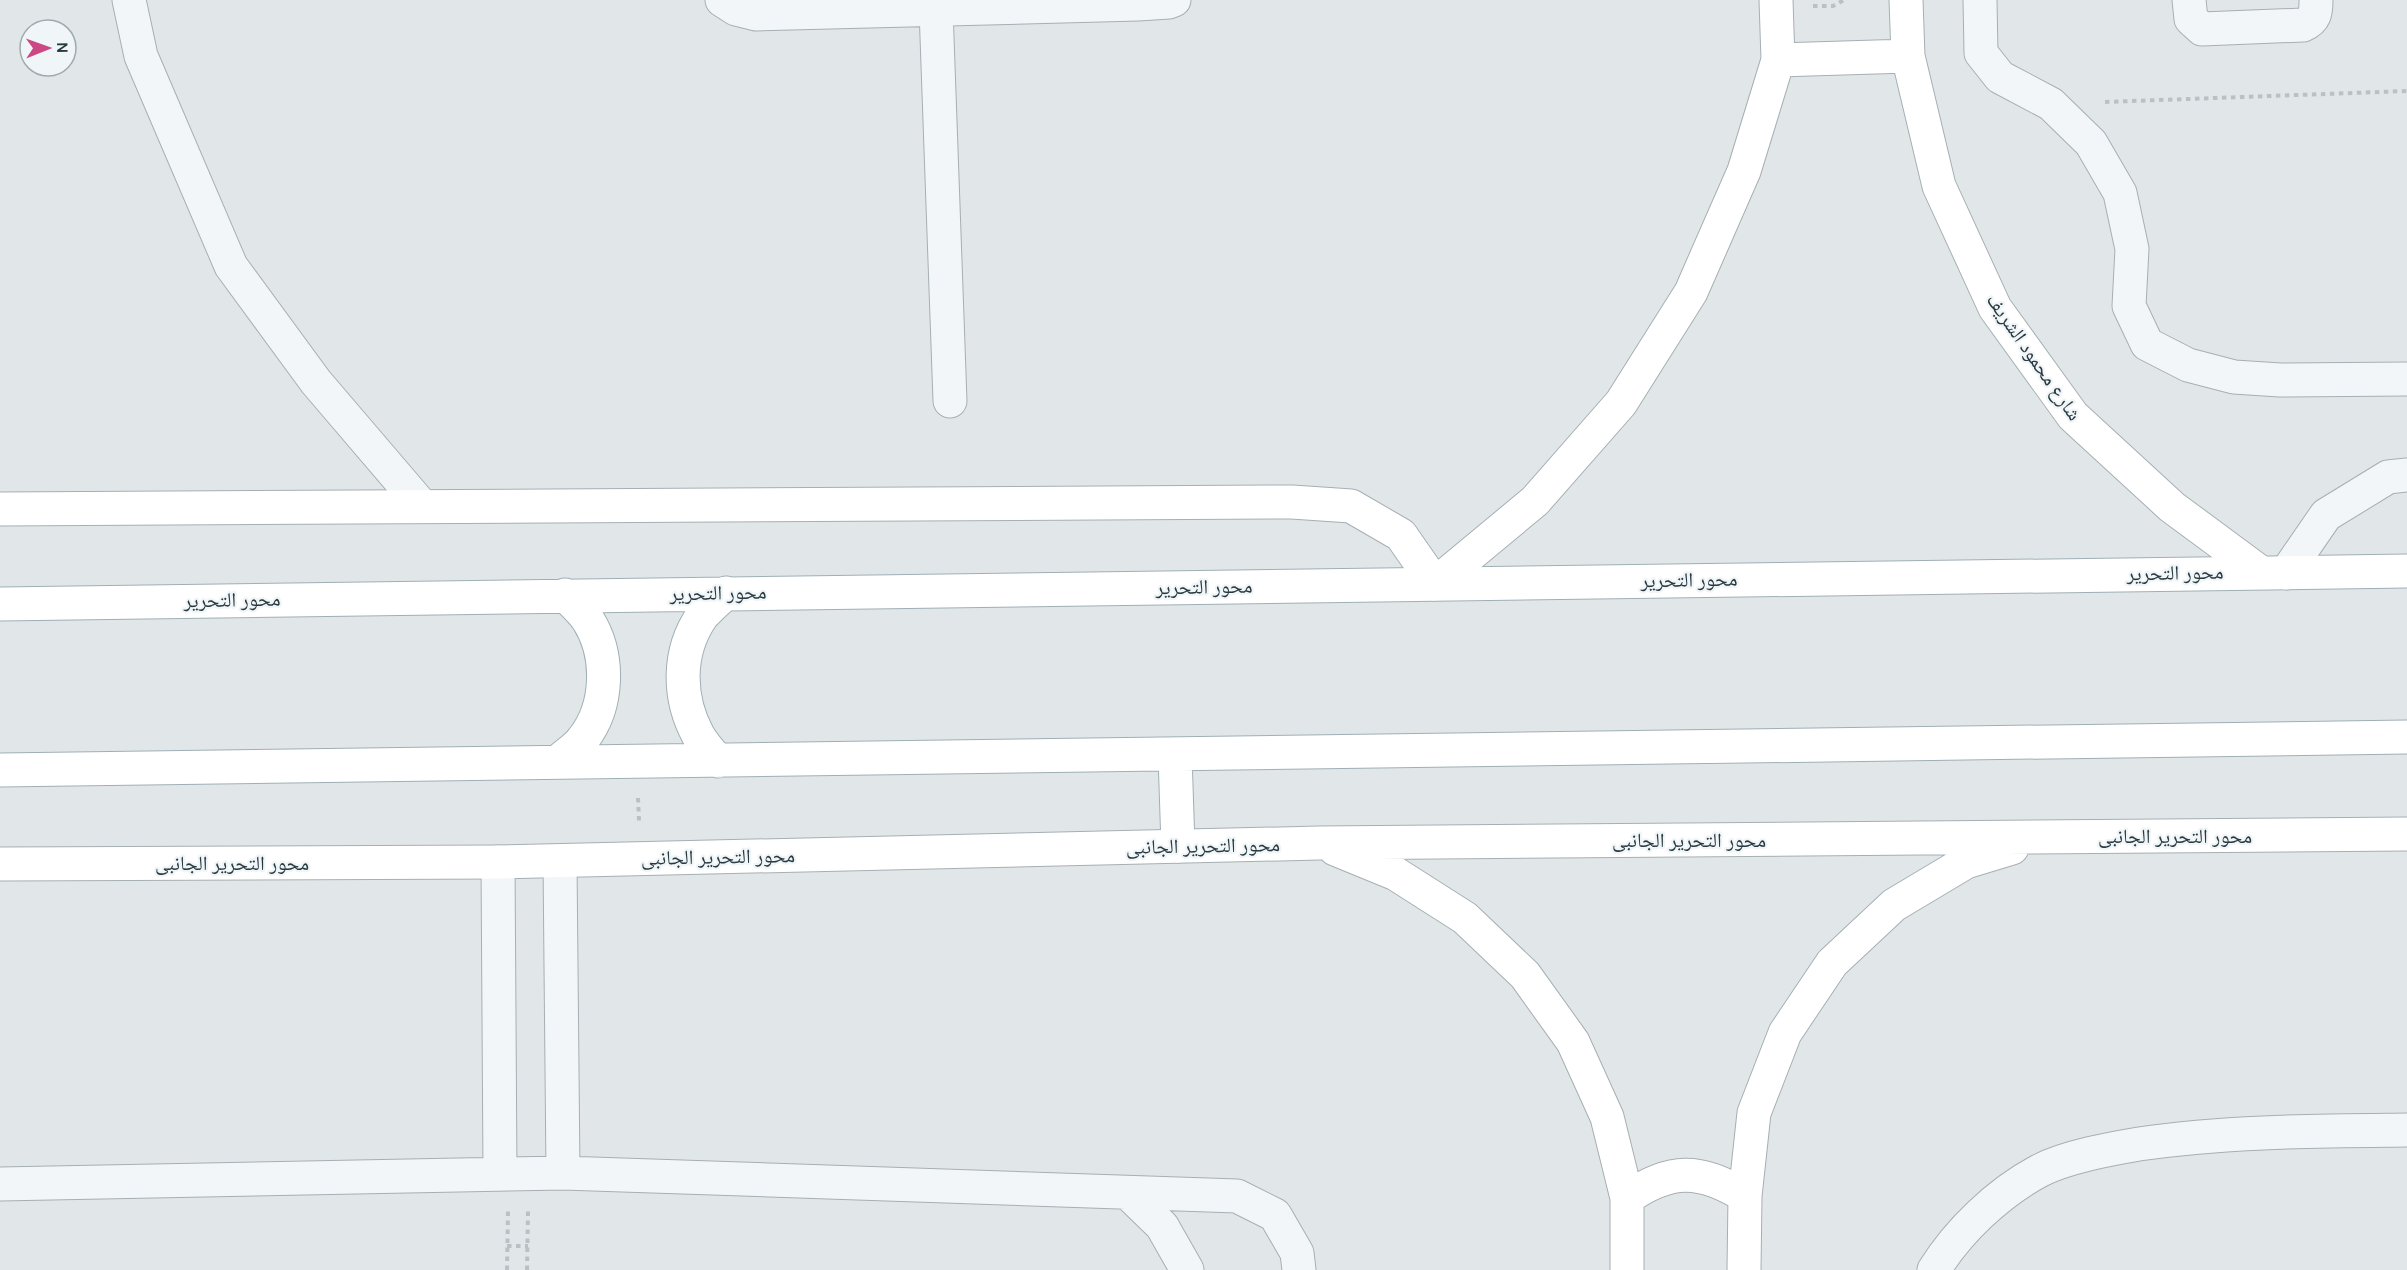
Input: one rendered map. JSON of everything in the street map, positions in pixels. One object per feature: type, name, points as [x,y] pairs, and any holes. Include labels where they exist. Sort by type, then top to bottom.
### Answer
[{"type":"street","points":[[129,0],[141,56],[231,266],[316,382],[422,507]]},
{"type":"street","points":[[722,0],[736,9],[756,14],[1137,4],[1174,0]]},
{"type":"street","points":[[0,509],[1292,502],[1351,506],[1401,535],[1435,584],[1535,501],[1621,403],[1691,292],[1744,171],[1778,60],[1776,0]]},
{"type":"street","name":"شارع محمود الشريف","points":[[1906,0],[1908,56],[1939,186],[1995,308],[2073,416],[2172,507],[2273,572]]},
{"type":"street","points":[[1980,0],[1981,53],[2000,77],[2050,104],[2091,143],[2120,193],[2133,249],[2129,306],[2147,344],[2188,365],[2234,378],[2407,379]]},
{"type":"street","points":[[2189,0],[2191,19],[2202,29],[2303,25],[2312,20],[2315,15],[2316,0]]},
{"type":"street","points":[[936,9],[950,401]]},
{"type":"street","points":[[1778,60],[1908,56]]},
{"type":"street","points":[[2273,572],[2326,515],[2388,477],[2407,475]]},
{"type":"street","name":"محور التحرير","points":[[0,604],[2407,571]]},
{"type":"street","points":[[718,761],[698,737],[686,707],[681,676],[688,644],[703,616],[726,593]]},
{"type":"street","points":[[559,761],[583,739],[598,711],[604,680],[600,648],[587,619],[565,595]]},
{"type":"street","points":[[0,770],[2407,737]]},
{"type":"street","points":[[1175,755],[1178,846]]},
{"type":"street","name":"محور التحرير الجانبى","points":[[0,864],[498,862],[1319,843],[2407,834]]},
{"type":"street","points":[[1744,1270],[1745,1196],[1754,1113],[1785,1033],[1832,963],[1894,904],[1957,867],[1966,862],[2047,837]]},
{"type":"street","points":[[1319,843],[1406,880],[1465,918],[1525,975],[1573,1042],[1607,1117],[1627,1198],[1627,1270]]},
{"type":"street","points":[[560,861],[563,1173]]},
{"type":"street","points":[[498,862],[513,1174]]},
{"type":"street","points":[[1934,1270],[1941,1258],[1992,1202],[2040,1170],[2101,1150],[2189,1137],[2309,1131],[2407,1130]]},
{"type":"street","points":[[0,1184],[563,1173],[1237,1196],[1275,1215],[1298,1253],[1299,1270]]},
{"type":"street","points":[[1627,1198],[1648,1184],[1673,1176],[1698,1176],[1723,1182],[1745,1196]]},
{"type":"street","points":[[1128,1193],[1162,1226],[1187,1270]]},
{"type":"path","points":[[1809,5],[1833,6],[1844,0]]},
{"type":"path","points":[[2050,104],[2407,91]]},
{"type":"path","points":[[513,1174],[528,1246],[528,1270]]},
{"type":"path","points":[[507,1270],[513,1174]]},
{"type":"path","points":[[507,1246],[528,1246]]}]
